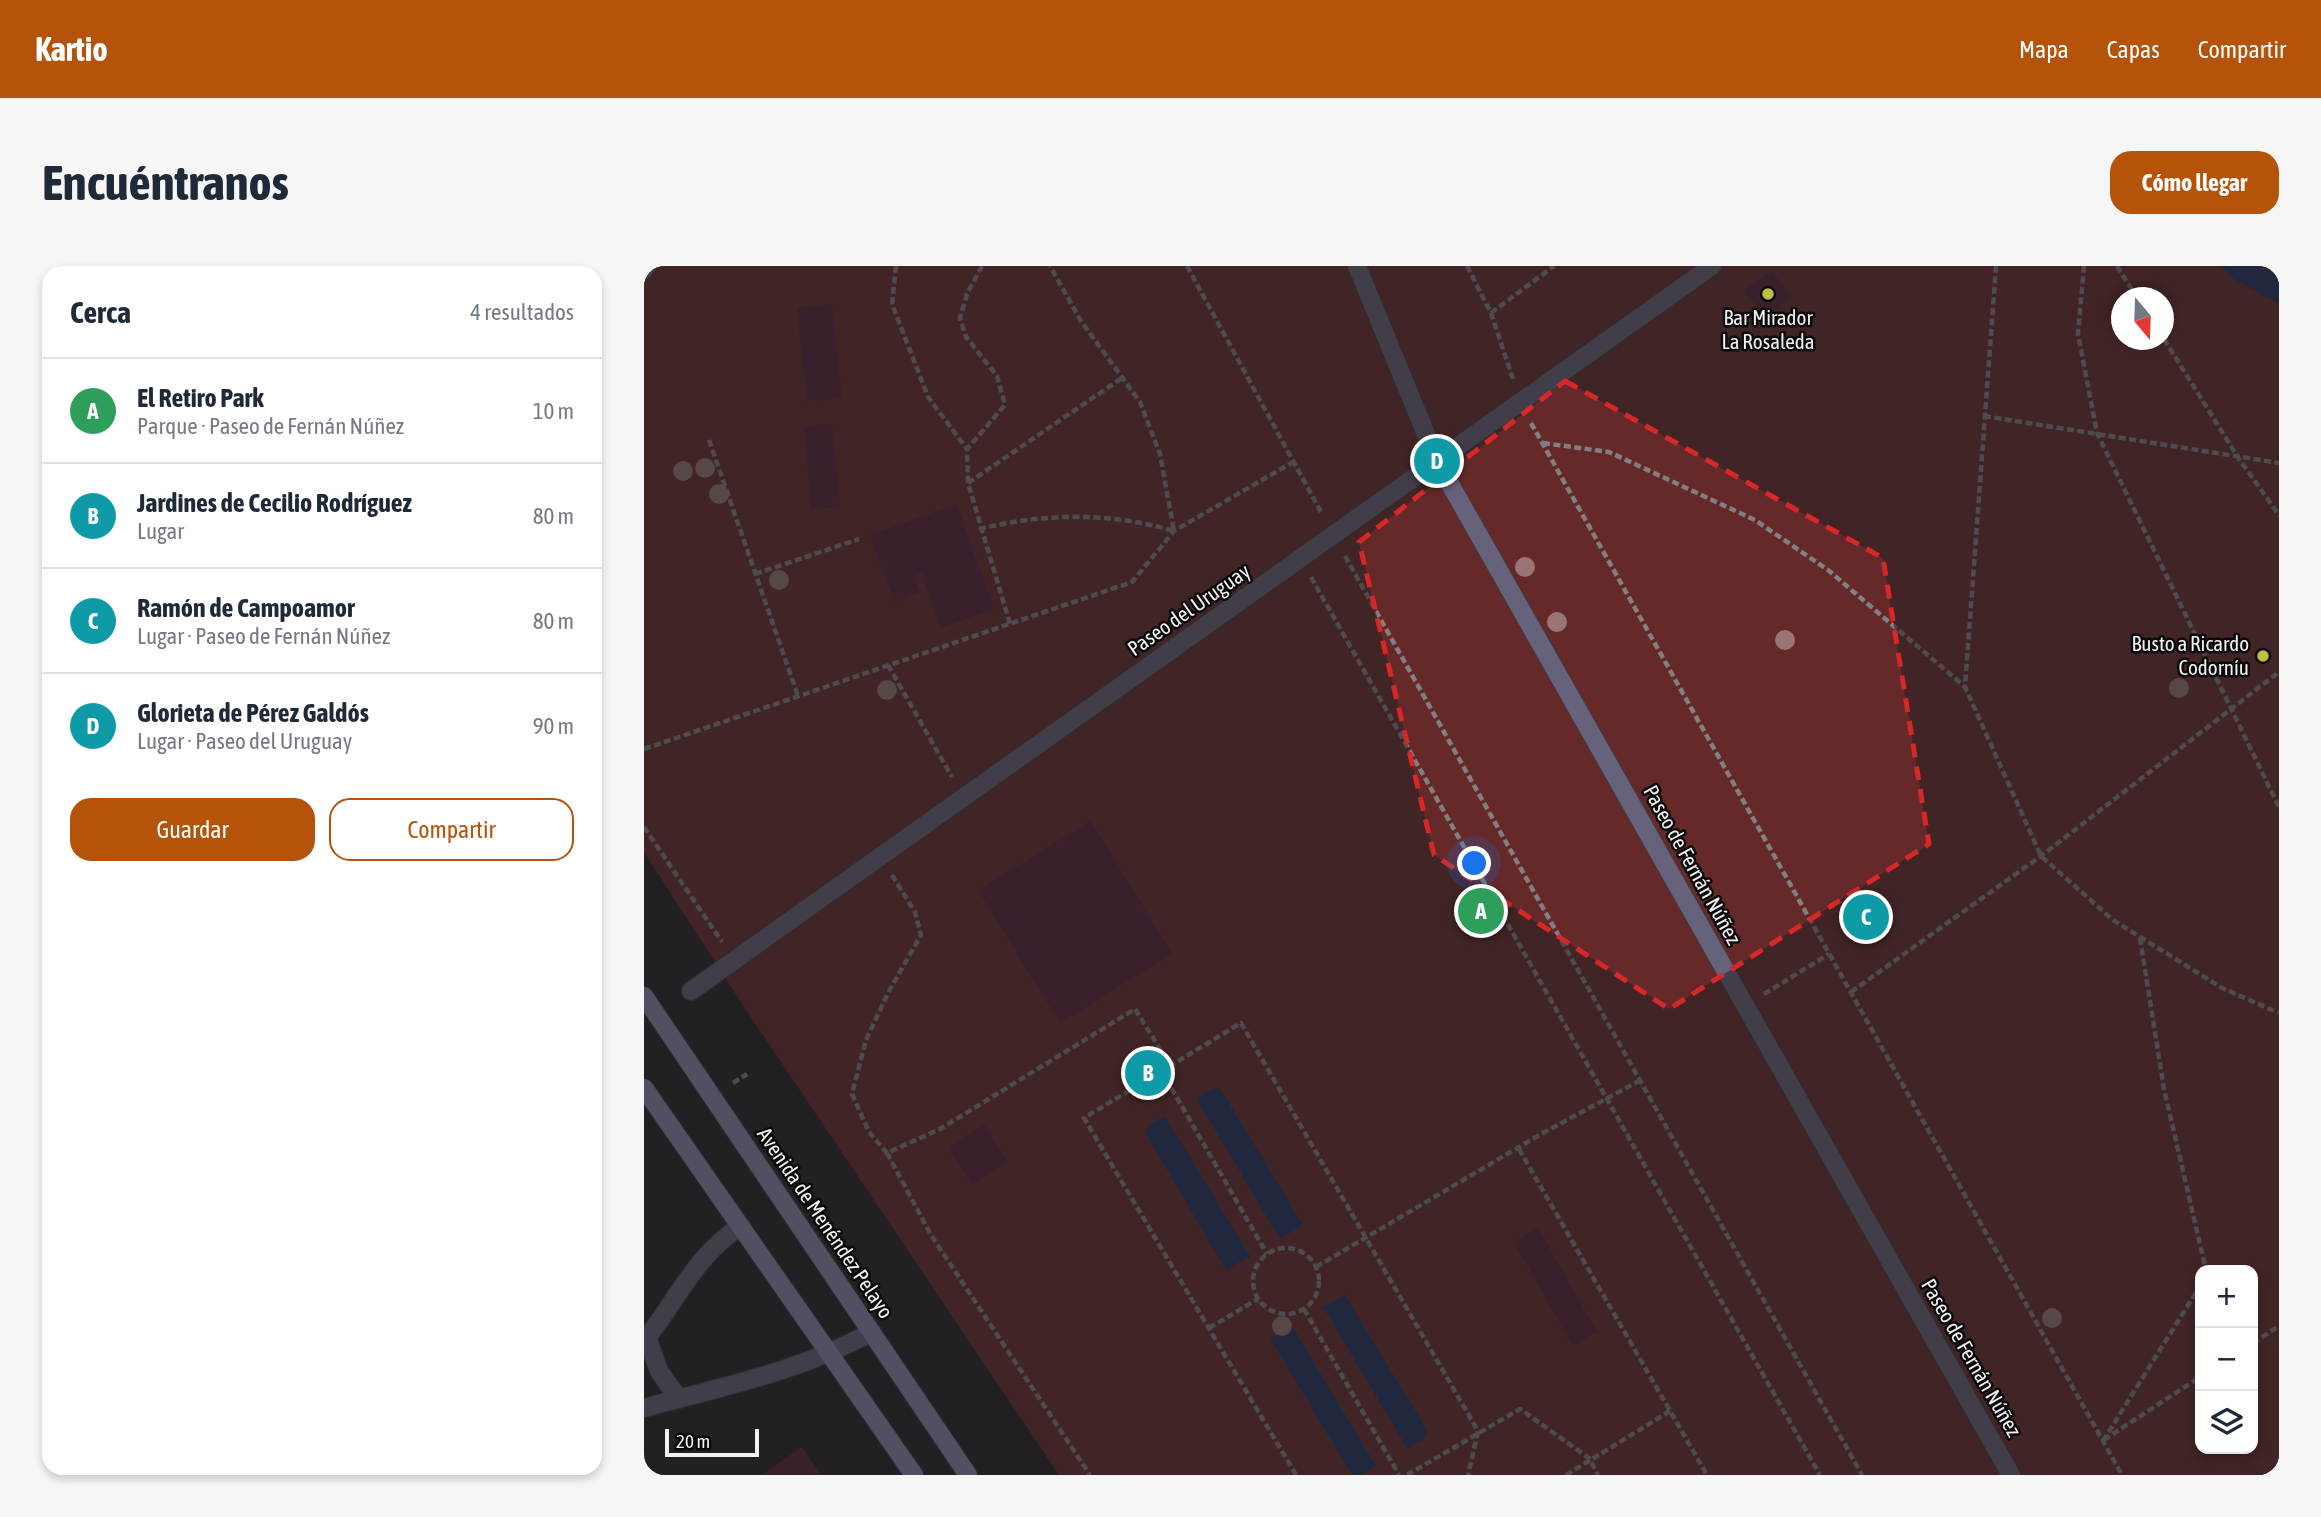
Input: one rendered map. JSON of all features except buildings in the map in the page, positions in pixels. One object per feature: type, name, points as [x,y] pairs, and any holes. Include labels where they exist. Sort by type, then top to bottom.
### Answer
[{"type":"main road","name":"Avenida de Menéndez Pelayo","points":[[644,996],[968,1475]]},
{"type":"main road","points":[[644,1088],[914,1475]]},
{"type":"street","points":[[644,270],[648,266]]},
{"type":"street","name":"Paseo de Fernán Núñez","points":[[1357,266],[1437,461],[2011,1475]]},
{"type":"street","name":"Paseo del Uruguay","points":[[691,991],[1713,266]]},
{"type":"street","points":[[679,1399],[659,1371],[646,1339],[703,1258],[717,1242],[741,1226]]},
{"type":"street","points":[[644,1408],[783,1372],[832,1354],[872,1332]]},
{"type":"path","points":[[896,266],[892,304],[928,397],[967,449],[968,483],[979,529],[1010,624]]},
{"type":"path","points":[[967,449],[1005,405],[997,376],[965,337],[960,318],[967,294],[982,266]]},
{"type":"path","points":[[1050,266],[1081,321],[1140,402],[1160,454],[1174,531]]},
{"type":"path","points":[[1187,266],[1333,536],[1862,1475]]},
{"type":"path","points":[[1467,266],[1491,313],[1520,402],[1542,443],[2122,1475]]},
{"type":"path","points":[[1491,313],[1554,266]]},
{"type":"path","points":[[1965,687],[1996,266]]},
{"type":"path","points":[[2084,266],[2078,334],[2097,433],[2279,807]]},
{"type":"path","points":[[2117,266],[2130,287]]},
{"type":"path","points":[[2170,350],[2239,459],[2279,515]]},
{"type":"path","points":[[968,483],[1122,378]]},
{"type":"path","points":[[1984,416],[2239,459],[2279,463]]},
{"type":"path","points":[[709,439],[797,696]]},
{"type":"path","points":[[1542,443],[1609,452],[1755,520],[1828,570],[1965,687],[2041,856],[2113,920],[2222,988],[2279,1013]]},
{"type":"path","points":[[644,749],[1132,582],[1174,531],[1293,462]]},
{"type":"path","points":[[979,529],[1015,520],[1060,516],[1108,517],[1174,531]]},
{"type":"path","points":[[755,573],[859,539]]},
{"type":"path","points":[[1301,558],[1820,1475]]},
{"type":"path","points":[[888,665],[964,798]]},
{"type":"path","points":[[1851,992],[2041,856],[2279,672]]},
{"type":"path","points":[[644,827],[735,960]]},
{"type":"path","points":[[881,857],[915,912],[921,935],[888,991],[866,1040],[852,1094],[869,1132],[887,1153],[931,1235],[1090,1475]]},
{"type":"path","points":[[2140,937],[2164,1088],[2205,1265]]},
{"type":"path","points":[[1745,1005],[1829,954]]},
{"type":"path","points":[[887,1153],[940,1129],[1135,1009],[1170,1065]]},
{"type":"path","points":[[1296,1475],[1084,1118],[1241,1023],[1478,1431],[1468,1475]]},
{"type":"path","points":[[1161,1070],[1267,1254]]},
{"type":"path","points":[[1316,1267],[1641,1080]]},
{"type":"path","points":[[1519,1149],[1707,1475]]},
{"type":"path","points":[[1287,1247],[1307,1255],[1316,1267],[1320,1282],[1318,1293],[1304,1309],[1283,1314],[1271,1311],[1258,1299],[1253,1283],[1254,1272],[1267,1254],[1287,1247]]},
{"type":"path","points":[[2103,1441],[2195,1294]]},
{"type":"path","points":[[1209,1328],[1258,1299]]},
{"type":"path","points":[[1304,1309],[1399,1475]]},
{"type":"path","points":[[2258,1340],[2279,1326]]},
{"type":"path","points":[[2103,1441],[2195,1380]]},
{"type":"path","points":[[1407,1475],[1478,1431],[1520,1409],[1588,1458],[1598,1475]]},
{"type":"path","points":[[1566,1475],[1588,1458],[1670,1411]]},
{"type":"highlighted area","points":[[1565,381],[1883,558],[1929,844],[1669,1009],[1434,855],[1359,542]]},
{"type":"shaded area","points":[[644,266],[2279,266],[2279,1475],[1059,1475],[748,1013],[644,852]]},
{"type":"water","points":[[2221,266],[2256,266],[2279,275],[2279,303],[2235,280]]},
{"type":"water","points":[[1213,1088],[1221,1090],[1303,1225],[1280,1239],[1196,1098]]},
{"type":"water","points":[[1165,1116],[1250,1256],[1226,1270],[1146,1134],[1149,1125]]},
{"type":"water","points":[[1345,1295],[1427,1430],[1425,1438],[1407,1448],[1323,1307]]},
{"type":"water","points":[[1292,1326],[1376,1466],[1361,1475],[1351,1474],[1270,1338]]},
{"type":"place","name":"Bar Mirador La Rosaleda","points":[[1768,294]]},
{"type":"place","name":"Glorieta de Pérez Galdós","points":[[1437,461]]},
{"type":"place","name":"Busto a Ricardo Codorníu","points":[[2263,656]]},
{"type":"place","name":"El Retiro Park","points":[[1481,911]]},
{"type":"place","name":"Ramón de Campoamor","points":[[1866,917]]},
{"type":"place","name":"Jardines de Cecilio Rodríguez","points":[[1148,1073]]}]
